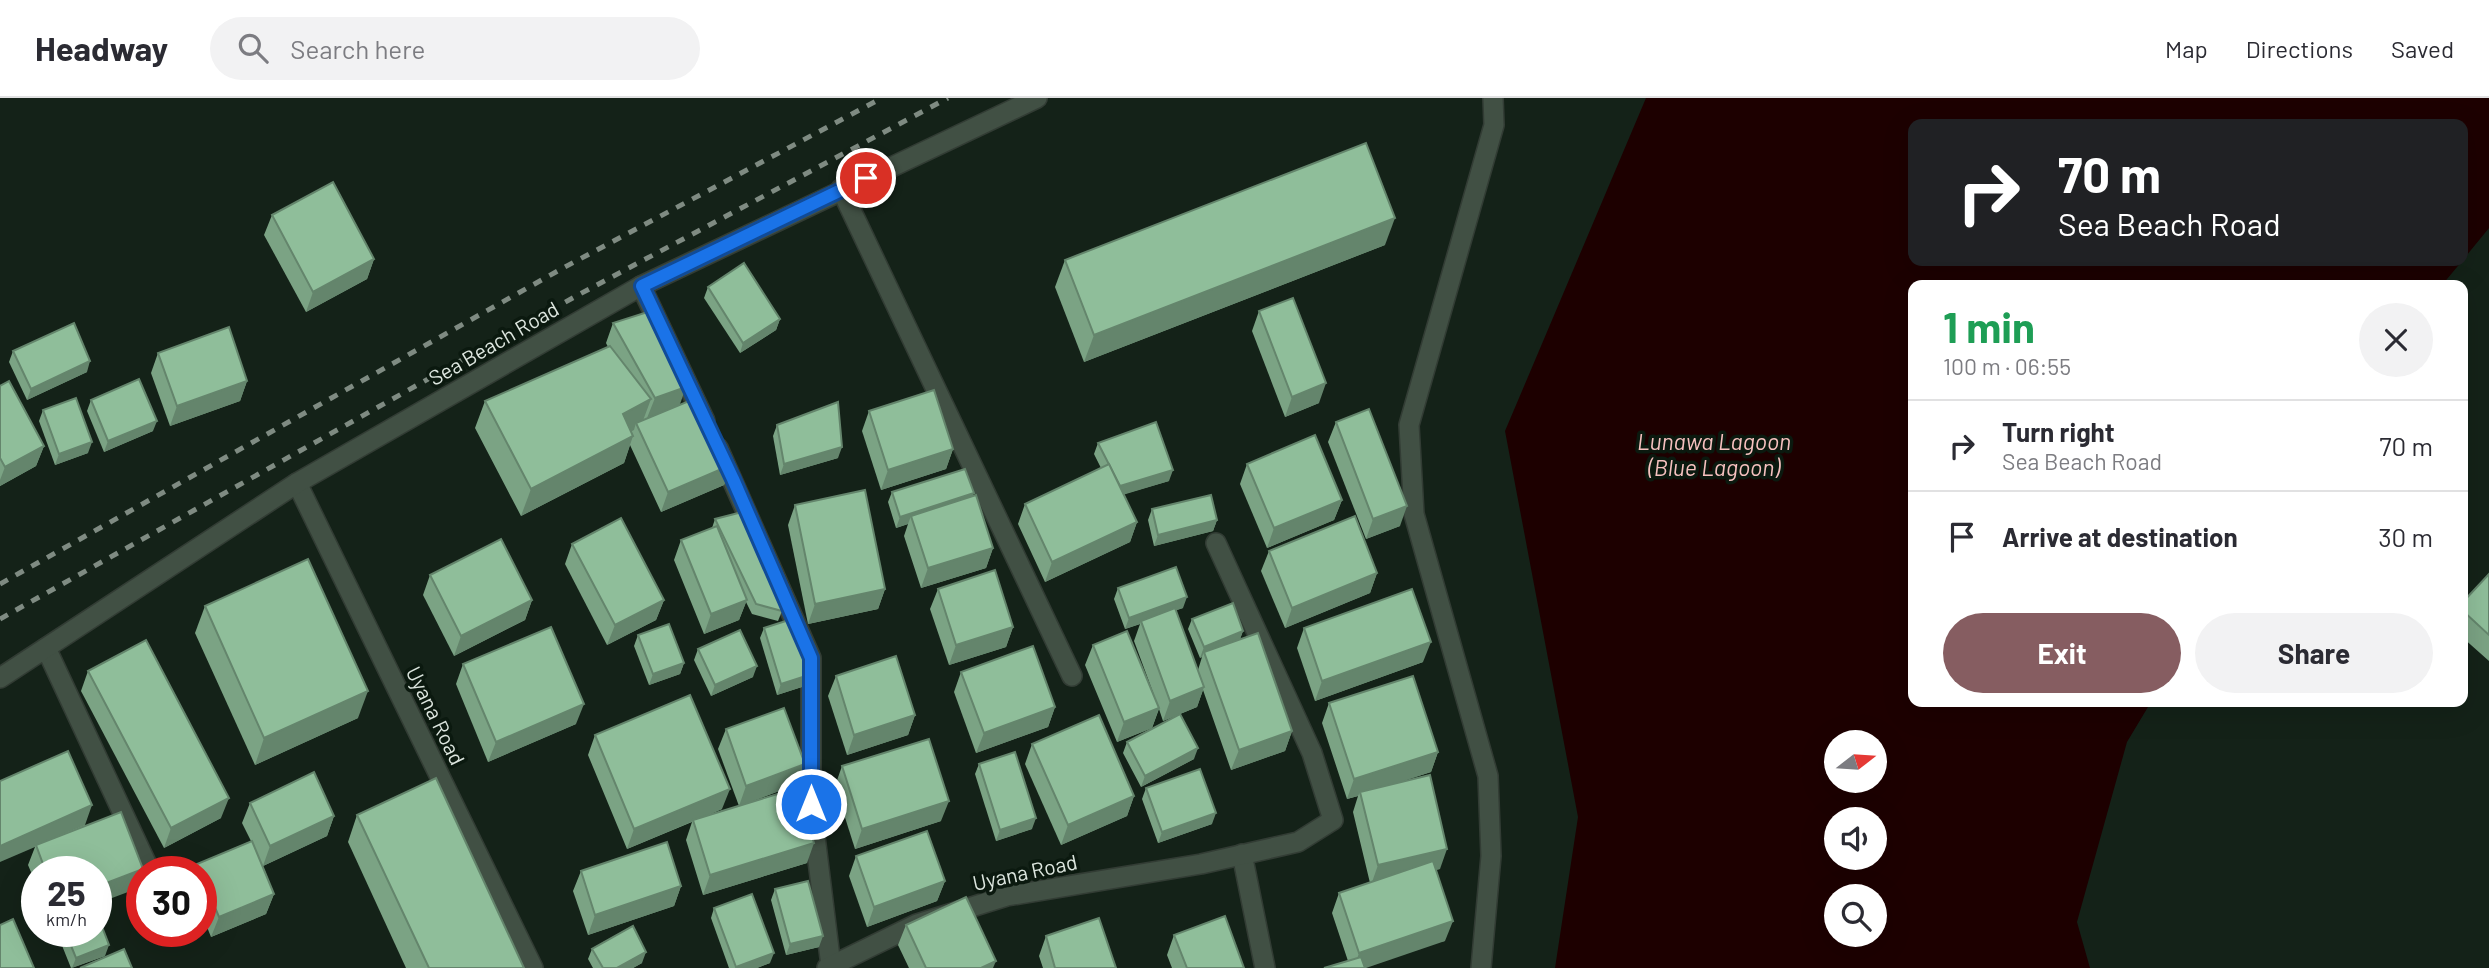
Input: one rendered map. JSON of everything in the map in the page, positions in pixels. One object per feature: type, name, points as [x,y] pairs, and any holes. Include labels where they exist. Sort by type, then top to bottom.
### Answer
[{"type":"street","name":"Sea Beach Road","points":[[0,678],[297,483],[642,286],[1037,98]]},
{"type":"street","points":[[1481,968],[1492,856],[1488,776],[1413,514],[1409,425],[1493,125],[1493,98]]},
{"type":"street","points":[[841,189],[1072,676]]},
{"type":"street","points":[[642,286],[733,479],[811,658],[811,804],[829,967]]},
{"type":"street","name":"Uyana Road","points":[[297,483],[533,968]]},
{"type":"street","name":"Uyana Road","points":[[829,967],[917,924],[1007,896],[1201,864],[1298,842],[1333,820],[1312,753],[1216,543]]},
{"type":"street","points":[[46,648],[143,856]]},
{"type":"street","points":[[1242,855],[1265,968]]},
{"type":"water","name":"Lunawa Lagoon (Blue Lagoon)","points":[[1646,98],[2489,98],[2489,228],[2468,254],[2468,119],[1908,119],[1908,266],[2458,266],[2446,280],[1908,280],[1908,707],[2148,707],[2127,742],[2077,922],[2090,968],[1555,968],[1578,817],[1505,431]]},
{"type":"building","points":[[1366,143],[1395,218],[1094,335],[1065,260]]},
{"type":"building","points":[[333,182],[374,259],[313,292],[272,215]]},
{"type":"building","points":[[744,263],[780,319],[743,343],[708,287]]},
{"type":"building","points":[[1293,298],[1326,383],[1292,397],[1259,311]]},
{"type":"building","points":[[657,309],[686,387],[655,398],[613,323]]},
{"type":"building","points":[[74,323],[90,361],[31,389],[13,351]]},
{"type":"building","points":[[229,327],[247,381],[177,406],[158,353]]},
{"type":"building","points":[[610,346],[651,399],[623,414],[633,436],[531,489],[485,401]]},
{"type":"building","points":[[139,379],[157,421],[108,441],[91,400]]},
{"type":"building","points":[[9,381],[44,446],[5,467],[0,458],[0,386]]},
{"type":"building","points":[[934,390],[953,449],[888,470],[869,411]]},
{"type":"building","points":[[701,396],[731,465],[668,492],[636,423]]},
{"type":"building","points":[[76,398],[92,442],[59,454],[43,410]]},
{"type":"building","points":[[838,402],[842,447],[784,464],[777,425]]},
{"type":"building","points":[[1369,409],[1407,506],[1373,519],[1336,422]]},
{"type":"building","points":[[1156,422],[1173,470],[1120,486],[1098,443]]},
{"type":"building","points":[[1315,435],[1342,500],[1274,528],[1247,464]]},
{"type":"building","points":[[1109,464],[1137,522],[1052,562],[1025,504]]},
{"type":"building","points":[[965,469],[974,493],[900,517],[892,492]]},
{"type":"building","points":[[865,490],[885,589],[815,604],[795,505]]},
{"type":"building","points":[[976,495],[993,548],[928,568],[911,516]]},
{"type":"building","points":[[1211,495],[1217,520],[1158,535],[1152,509]]},
{"type":"building","points":[[750,510],[782,611],[756,604],[715,519]]},
{"type":"building","points":[[1355,516],[1377,573],[1292,608],[1269,551]]},
{"type":"building","points":[[621,518],[664,600],[615,625],[572,544]]},
{"type":"building","points":[[717,526],[747,600],[711,614],[681,540]]},
{"type":"building","points":[[501,539],[532,600],[461,636],[430,575]]},
{"type":"building","points":[[308,559],[368,691],[264,738],[205,606]]},
{"type":"building","points":[[1176,567],[1187,597],[1129,618],[1118,588]]},
{"type":"building","points":[[995,570],[1013,627],[956,645],[938,589]]},
{"type":"building","points":[[2489,574],[2489,635],[2468,616],[2468,597]]},
{"type":"building","points":[[1412,589],[1431,642],[1322,681],[1304,628]]},
{"type":"building","points":[[1233,603],[1243,631],[1204,647],[1192,619]]},
{"type":"building","points":[[1175,608],[1204,687],[1170,701],[1141,621]]},
{"type":"building","points":[[792,619],[809,675],[781,684],[764,628]]},
{"type":"building","points":[[669,624],[684,663],[653,674],[638,635]]},
{"type":"building","points":[[551,627],[584,704],[496,742],[463,664]]},
{"type":"building","points":[[740,630],[757,666],[715,685],[698,649]]},
{"type":"building","points":[[1127,631],[1159,708],[1124,722],[1093,645]]},
{"type":"building","points":[[1258,633],[1292,731],[1239,750],[1204,652]]},
{"type":"building","points":[[146,640],[229,798],[171,828],[88,671]]},
{"type":"building","points":[[1033,646],[1055,707],[984,733],[961,672]]},
{"type":"building","points":[[896,656],[915,715],[854,735],[836,676]]},
{"type":"building","points":[[1413,676],[1438,752],[1354,779],[1329,703]]},
{"type":"building","points":[[690,695],[730,789],[634,829],[595,735]]},
{"type":"building","points":[[784,708],[805,764],[746,786],[726,729]]},
{"type":"building","points":[[1180,714],[1198,748],[1145,776],[1127,742]]},
{"type":"building","points":[[1099,715],[1134,796],[1068,825],[1032,744]]},
{"type":"building","points":[[929,739],[949,801],[862,829],[842,766]]},
{"type":"building","points":[[68,751],[92,805],[0,846],[0,781]]},
{"type":"building","points":[[1015,752],[1036,818],[1000,830],[979,764]]},
{"type":"building","points":[[1200,769],[1216,813],[1162,832],[1146,788]]},
{"type":"building","points":[[314,772],[334,816],[270,846],[250,803]]},
{"type":"building","points":[[1430,775],[1447,849],[1378,865],[1360,792]]},
{"type":"building","points":[[436,778],[524,968],[429,968],[357,815]]},
{"type":"building","points":[[797,788],[814,843],[710,875],[693,820]]},
{"type":"building","points":[[121,812],[138,856],[126,856],[126,876],[112,881],[112,856],[40,856],[36,845]]},
{"type":"building","points":[[927,831],[945,881],[874,907],[856,856]]},
{"type":"building","points":[[252,841],[274,894],[219,917],[216,856]]},
{"type":"building","points":[[667,842],[681,886],[595,915],[581,871]]},
{"type":"building","points":[[1433,861],[1453,921],[1359,953],[1339,893]]},
{"type":"building","points":[[808,881],[823,936],[790,944],[775,889]]},
{"type":"building","points":[[752,894],[774,953],[736,967],[714,908]]},
{"type":"building","points":[[966,897],[996,961],[981,968],[926,968],[906,925]]},
{"type":"building","points":[[1225,916],[1244,968],[1187,968],[1174,935]]},
{"type":"building","points":[[1099,918],[1116,968],[1055,968],[1046,936]]},
{"type":"building","points":[[13,919],[21,938],[21,947],[25,947],[34,968],[0,968],[0,925]]},
{"type":"building","points":[[633,926],[646,952],[617,968],[603,968],[592,949]]},
{"type":"building","points":[[72,947],[104,947],[76,958]]},
{"type":"building","points":[[124,949],[132,968],[80,968]]},
{"type":"building","points":[[1361,957],[1365,968],[1324,968]]},
{"type":"railway","points":[[0,584],[563,268],[882,98]]},
{"type":"railway","points":[[0,619],[578,295],[948,98]]},
{"type":"route","points":[[811,804],[811,658],[733,479],[642,286],[866,178]]}]
